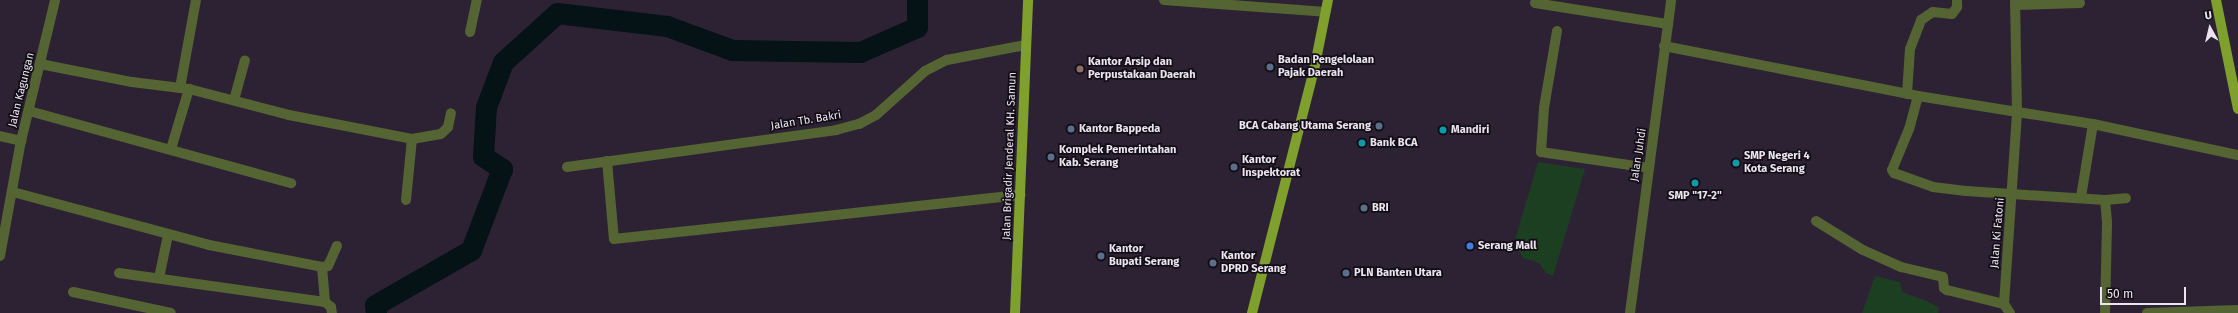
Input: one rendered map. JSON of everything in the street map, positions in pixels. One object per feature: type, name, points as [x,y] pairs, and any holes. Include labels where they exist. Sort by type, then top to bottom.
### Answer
[{"type":"main road","name":"Jalan Brigadir Jenderal KH. Samun","points":[[1015,313],[1028,0]]},
{"type":"main road","points":[[1252,313],[1314,70],[1328,0]]},
{"type":"main road","points":[[2216,0],[2238,109]]},
{"type":"street","name":"Jalan Kagungan","points":[[0,256],[22,140],[55,0]]},
{"type":"street","points":[[171,149],[185,88],[196,0]]},
{"type":"street","points":[[470,32],[477,0]]},
{"type":"street","points":[[1169,0],[1326,12]]},
{"type":"street","name":"Jalan Juhdi","points":[[1630,313],[1649,168],[1658,115],[1664,46],[1671,0]]},
{"type":"street","points":[[1908,94],[1910,48],[1921,20],[1933,12],[1952,14],[1957,7],[1957,0]]},
{"type":"street","points":[[1918,96],[1909,129],[1892,170],[1894,173],[1933,187],[2012,194],[2017,112],[2015,2],[2080,3]]},
{"type":"street","points":[[1535,3],[1668,24]]},
{"type":"street","points":[[1558,30],[1544,108],[1541,152],[1649,168]]},
{"type":"street","name":"Jalan Tb. Bakri","points":[[567,167],[836,130],[859,124],[876,115],[925,71],[947,60],[1026,45]]},
{"type":"street","points":[[1664,46],[1918,96],[2093,124],[2238,155]]},
{"type":"street","points":[[234,100],[245,60]]},
{"type":"street","points":[[40,64],[132,82],[185,88],[289,115],[412,139],[441,134],[448,127],[451,113]]},
{"type":"street","points":[[29,111],[290,183]]},
{"type":"street","points":[[2081,198],[2093,124]]},
{"type":"street","points":[[0,136],[22,140]]},
{"type":"street","points":[[406,200],[412,139]]},
{"type":"street","points":[[607,162],[614,239],[1021,195]]},
{"type":"street","points":[[13,192],[209,246],[322,267],[328,266],[337,246]]},
{"type":"street","name":"Jalan Ki Fatoni","points":[[2004,304],[2012,194],[2105,200],[2126,198]]},
{"type":"street","points":[[2105,200],[2107,222],[2105,313]]},
{"type":"street","points":[[1816,221],[1864,250],[1900,267],[1943,277],[1944,288],[1947,290],[2004,304],[2010,313]]},
{"type":"street","points":[[159,278],[168,235]]},
{"type":"street","points":[[322,267],[325,302]]},
{"type":"street","points":[[119,272],[325,302],[331,307],[332,313]]},
{"type":"street","points":[[73,292],[171,313]]},
{"type":"street","points":[[2147,313],[2238,310]]},
{"type":"green space","points":[[1538,162],[1585,169],[1553,276],[1546,273],[1539,263],[1523,258],[1514,243]]},
{"type":"green space","points":[[1875,276],[1900,282],[1902,292],[1929,302],[1939,308],[1938,313],[1862,313]]},
{"type":"waterway","points":[[376,313],[375,305],[471,250],[502,169],[483,156],[486,107],[503,62],[557,13],[667,26],[732,50],[860,52],[917,27],[917,0]]},
{"type":"place","name":"Badan Pengelolaan Pajak Daerah","points":[[1270,67]]},
{"type":"place","name":"Kantor Arsip dan Perpustakaan Daerah","points":[[1080,69]]},
{"type":"place","name":"BCA Cabang Utama Serang","points":[[1379,126]]},
{"type":"place","name":"Kantor Bappeda","points":[[1071,129]]},
{"type":"place","name":"Mandiri","points":[[1443,130]]},
{"type":"place","name":"Bank BCA","points":[[1362,143]]},
{"type":"place","name":"Komplek Pemerintahan Kab. Serang","points":[[1051,157]]},
{"type":"place","name":"SMP Negeri 4 Kota Serang","points":[[1736,163]]},
{"type":"place","name":"Kantor Inspektorat","points":[[1234,167]]},
{"type":"place","name":"SMP \"17-2\"","points":[[1695,183]]},
{"type":"place","name":"BRI","points":[[1364,208]]},
{"type":"place","name":"Serang Mall","points":[[1470,246]]},
{"type":"place","name":"Kantor Bupati Serang","points":[[1101,256]]},
{"type":"place","name":"Kantor DPRD Serang","points":[[1213,263]]},
{"type":"place","name":"PLN Banten Utara","points":[[1346,273]]}]
